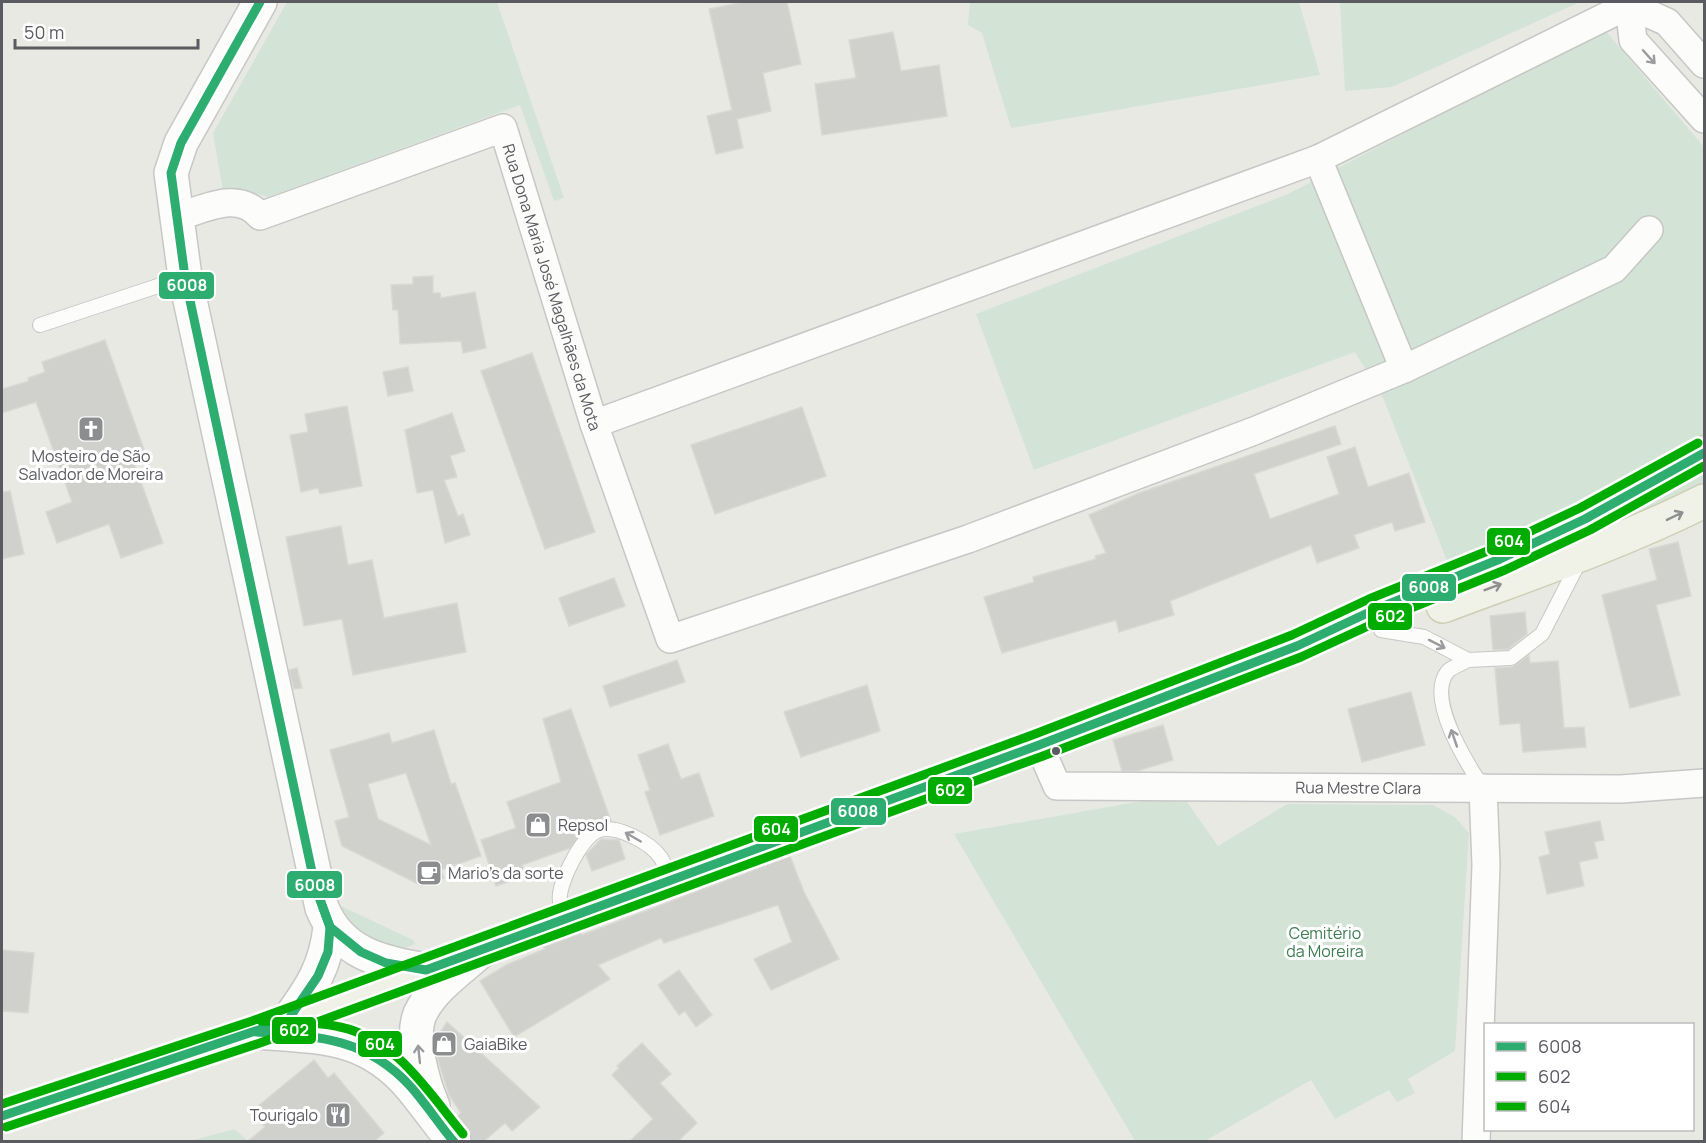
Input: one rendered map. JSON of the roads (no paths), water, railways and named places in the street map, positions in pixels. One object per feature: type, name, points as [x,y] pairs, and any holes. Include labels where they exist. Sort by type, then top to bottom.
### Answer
[{"type":"main road","points":[[260,2],[181,143],[171,173],[185,277],[315,886],[330,927],[361,952],[386,963],[426,970]]},
{"type":"main road","points":[[2,1116],[255,1032],[482,950],[1039,745],[1297,646],[1374,610],[1521,549],[1585,519],[1704,453]]},
{"type":"main road","points":[[1297,646],[1381,630],[1583,553],[1668,519],[1704,501]]},
{"type":"main road","points":[[288,1020],[307,994],[323,962],[330,927]]},
{"type":"main road","points":[[449,1135],[420,1069],[418,1045],[420,1015],[440,988],[482,950]]},
{"type":"main road","points":[[255,1032],[323,1037],[349,1042],[376,1056],[395,1071],[449,1135]]},
{"type":"street","points":[[1632,3],[1667,22],[1704,64]]},
{"type":"street","points":[[1632,3],[1633,40],[1704,119]]},
{"type":"street","points":[[594,424],[1318,159],[1632,3]]},
{"type":"street","name":"Rua Dona Maria José Magalhães da Mota","points":[[177,217],[237,201],[252,206],[260,216],[503,128],[594,424],[670,639],[978,535],[1254,431],[1404,369]]},
{"type":"street","points":[[1318,159],[1404,369],[1614,269],[1649,230]]},
{"type":"street","name":"Rua Mestre Clara","points":[[1039,745],[1057,786],[1621,789],[1704,783]]},
{"type":"street","points":[[1476,1142],[1486,865],[1483,788]]},
{"type":"lane","points":[[40,325],[185,277]]},
{"type":"lane","points":[[1483,788],[1458,749],[1441,686],[1448,671],[1468,660],[1511,658],[1542,634],[1583,553]]},
{"type":"lane","points":[[1381,630],[1424,637],[1468,660]]},
{"type":"lane","points":[[566,919],[559,900],[567,874],[579,846],[597,830],[619,829],[638,839],[660,857],[670,879]]},
{"type":"place","name":"Mosteiro de São Salvador de Moreira","points":[[91,429]]},
{"type":"place","name":"Repsol","points":[[538,825]]},
{"type":"place","name":"Mario's da sorte","points":[[429,873]]},
{"type":"place","name":"GaiaBike","points":[[444,1044]]},
{"type":"place","name":"Tourigalo","points":[[338,1115]]},
{"type":"park label","name":"Cemitério da Moreira","points":[[1325,942]]}]
